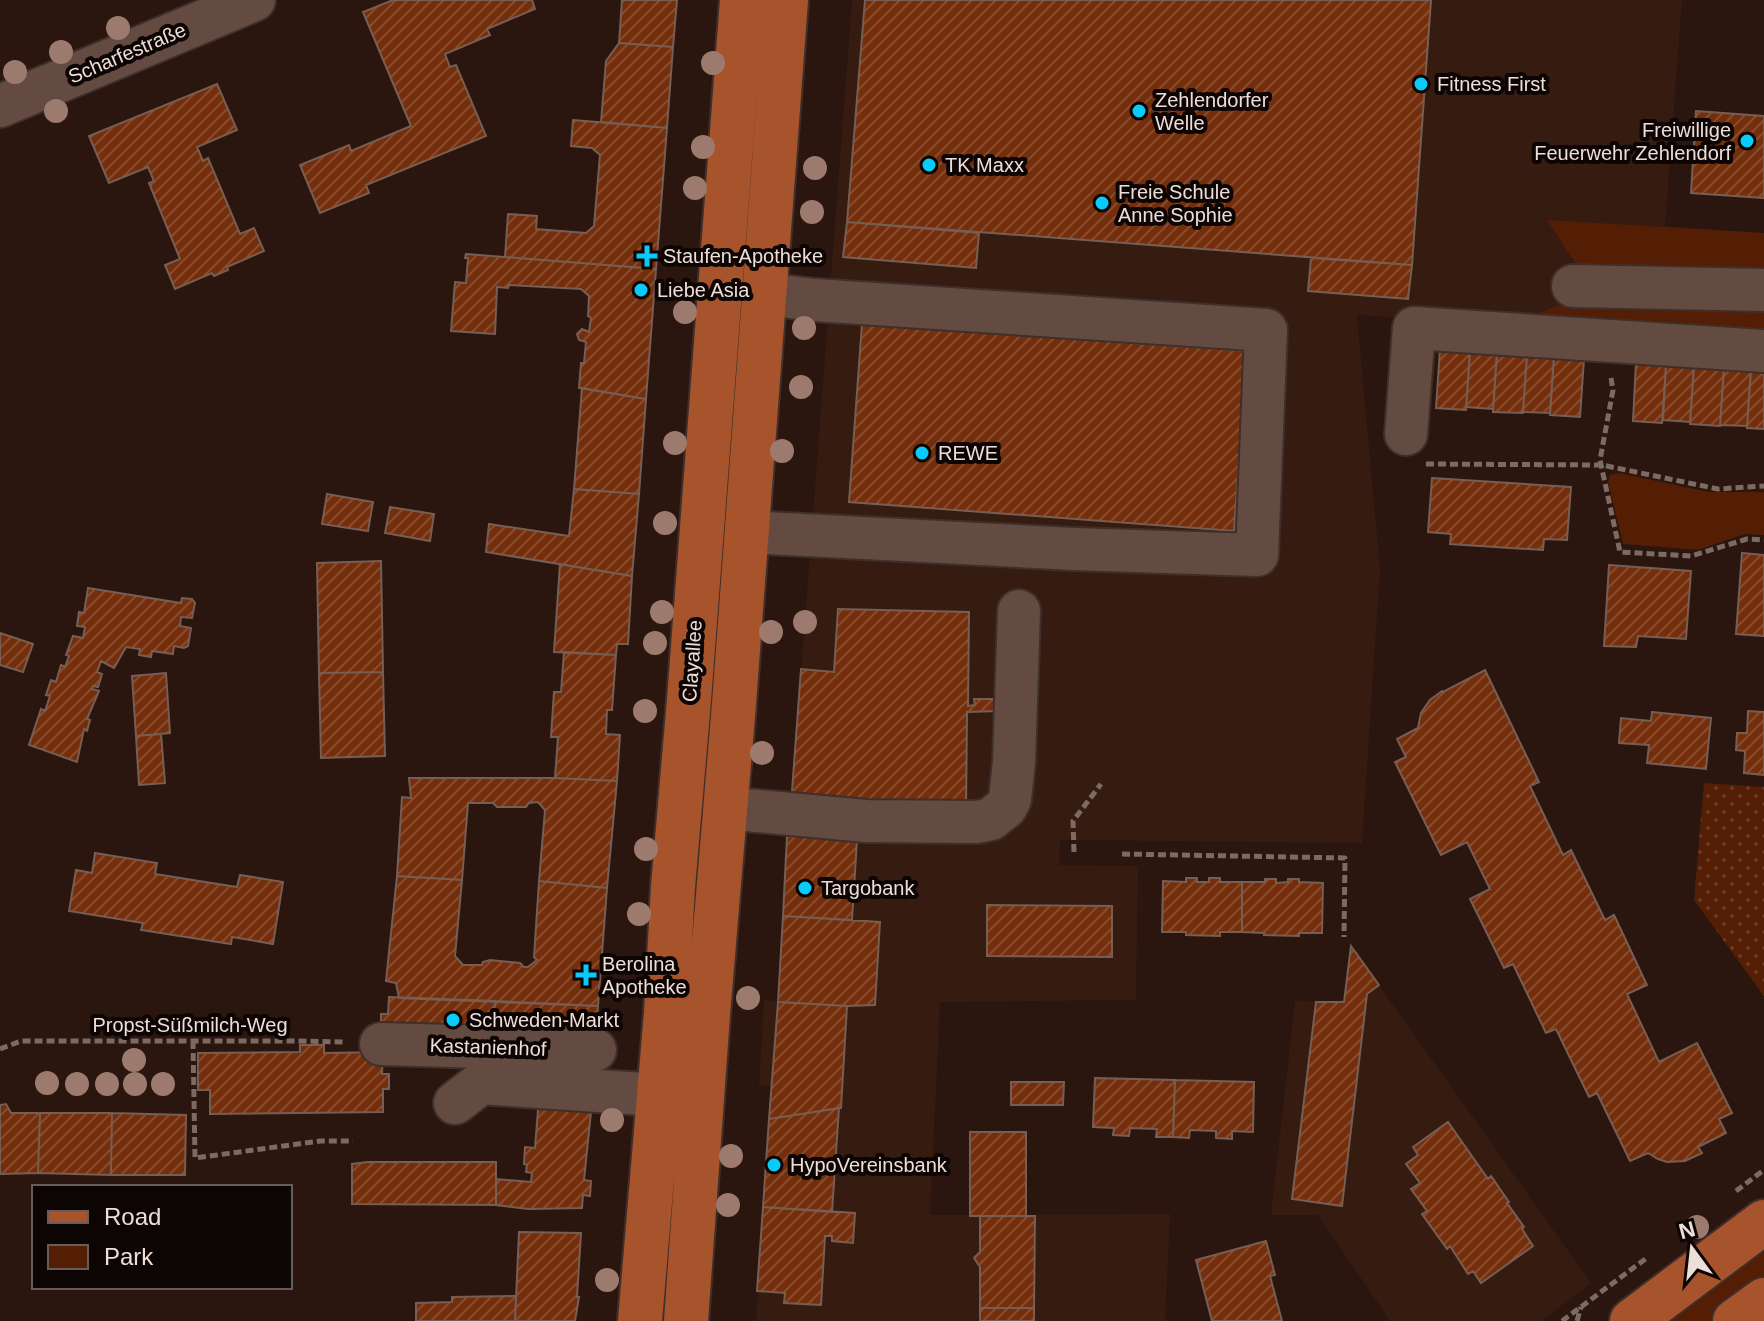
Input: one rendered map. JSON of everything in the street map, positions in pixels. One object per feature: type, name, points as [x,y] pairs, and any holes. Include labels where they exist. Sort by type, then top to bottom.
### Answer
[{"type":"main road","name":"Clayallee","points":[[640,1321],[742,0]]},
{"type":"main road","points":[[686,1321],[786,0]]},
{"type":"main road","points":[[1632,1321],[1764,1222]]},
{"type":"main road","points":[[1735,1321],[1764,1300]]},
{"type":"street","name":"Scharfestraße","points":[[0,106],[254,0]]},
{"type":"street","points":[[1573,286],[1764,290]]},
{"type":"street","points":[[747,532],[1257,555],[1266,330],[815,300],[765,294]]},
{"type":"street","points":[[1406,434],[1414,328],[1764,351]]},
{"type":"street","points":[[725,808],[866,821],[977,822],[991,819],[1006,807],[1010,799],[1019,611]]},
{"type":"street","name":"Kastanienhof","points":[[381,1044],[595,1050]]},
{"type":"street","points":[[455,1103],[481,1083],[658,1095]]},
{"type":"path","points":[[1606,341],[1613,390],[1600,460],[1620,552],[1691,556],[1747,539],[1764,540]]},
{"type":"path","points":[[1406,434],[1425,464],[1602,465],[1718,489],[1764,486]]},
{"type":"path","points":[[1074,852],[1073,821],[1101,784]]},
{"type":"path","points":[[1122,854],[1345,858],[1344,937]]},
{"type":"path","name":"Propst-Süßmilch-Weg","points":[[0,1049],[21,1041],[381,1044]]},
{"type":"path","points":[[193,1041],[195,1158],[320,1141],[353,1141]]},
{"type":"path","points":[[1726,1198],[1764,1170]]},
{"type":"path","points":[[1562,1321],[1649,1256]]},
{"type":"path","points":[[1577,1321],[1582,1306]]},
{"type":"shaded area","points":[[852,0],[1682,0],[1665,226],[1764,233],[1764,341],[1357,315],[1380,569],[1362,843],[1060,840],[1059,865],[1138,866],[1136,1000],[940,1002],[930,1215],[1170,1214],[1165,1321],[756,1321],[771,1086],[759,1085],[764,1000],[778,1001],[787,836]]},
{"type":"shaded area","points":[[1351,946],[1591,1283],[1541,1321],[1390,1321],[1318,1215],[1271,1215],[1295,1001],[1344,1002]]},
{"type":"green space","points":[[1547,220],[1764,233],[1764,276],[1580,270]]},
{"type":"green space","points":[[1579,297],[1764,300],[1764,341],[1510,325]]},
{"type":"green space","points":[[1619,473],[1709,492],[1764,492],[1764,535],[1745,534],[1698,550],[1623,544],[1608,482],[1610,475]]},
{"type":"green space","points":[[1704,783],[1764,787],[1764,996],[1694,900]]},
{"type":"green space","points":[[1764,1250],[1764,1281],[1710,1321],[1670,1321]]},
{"type":"building","points":[[393,0],[532,0],[535,9],[487,29],[490,35],[445,54],[450,67],[456,65],[486,136],[366,185],[369,193],[320,213],[300,165],[349,145],[351,151],[411,126],[363,12]]},
{"type":"building","points":[[622,0],[677,0],[673,47],[619,43]]},
{"type":"building","name":"Zehlendorfer Welle","points":[[865,0],[1431,0],[1412,265],[847,222]]},
{"type":"building","points":[[619,43],[673,47],[667,128],[601,122],[606,61]]},
{"type":"building","points":[[217,84],[237,130],[197,147],[203,161],[208,158],[240,234],[254,228],[264,251],[214,276],[212,273],[175,289],[165,265],[180,259],[149,183],[154,181],[148,167],[109,183],[89,136]]},
{"type":"building","points":[[1696,111],[1764,116],[1764,198],[1691,193]]},
{"type":"building","points":[[573,120],[667,128],[656,269],[505,257],[508,214],[537,216],[536,229],[586,233],[594,226],[600,155],[592,148],[571,146]]},
{"type":"building","points":[[847,222],[979,233],[976,268],[843,257]]},
{"type":"building","points":[[466,254],[656,269],[646,399],[579,388],[586,342],[579,340],[577,334],[582,329],[589,332],[591,318],[588,316],[589,296],[581,289],[497,287],[495,334],[451,331],[455,282],[466,283]]},
{"type":"building","points":[[1311,258],[1412,265],[1408,299],[1308,291]]},
{"type":"building","points":[[862,324],[1247,351],[1234,531],[849,502]]},
{"type":"building","points":[[1440,349],[1470,352],[1466,410],[1436,408]]},
{"type":"building","points":[[1497,351],[1493,409],[1466,407],[1470,352]]},
{"type":"building","points":[[1497,353],[1527,355],[1523,413],[1493,412]]},
{"type":"building","points":[[1527,355],[1554,355],[1550,413],[1523,412]]},
{"type":"building","points":[[1554,357],[1584,359],[1580,417],[1550,415]]},
{"type":"building","points":[[1636,362],[1666,365],[1662,423],[1633,421]]},
{"type":"building","points":[[1694,364],[1690,422],[1663,420],[1666,365]]},
{"type":"building","points":[[1694,366],[1724,368],[1720,426],[1690,424]]},
{"type":"building","points":[[1724,368],[1751,368],[1747,426],[1720,425]]},
{"type":"building","points":[[1751,370],[1764,371],[1764,429],[1747,428]]},
{"type":"building","points":[[582,388],[646,399],[639,494],[574,489]]},
{"type":"building","points":[[1432,478],[1571,487],[1567,540],[1544,539],[1543,550],[1450,544],[1451,534],[1428,532]]},
{"type":"building","points":[[574,489],[639,494],[632,576],[486,552],[489,524],[569,536]]},
{"type":"building","points":[[327,494],[373,502],[368,531],[322,524]]},
{"type":"building","points":[[390,507],[434,514],[430,541],[385,533]]},
{"type":"building","points":[[1742,553],[1764,555],[1764,636],[1736,634]]},
{"type":"building","points":[[381,561],[383,672],[319,673],[317,563]]},
{"type":"building","points":[[560,564],[632,576],[628,644],[617,644],[616,655],[554,652]]},
{"type":"building","points":[[1609,565],[1691,571],[1686,639],[1638,636],[1636,647],[1604,646]]},
{"type":"building","points":[[88,588],[181,603],[182,598],[192,599],[195,603],[192,618],[181,617],[180,626],[191,628],[188,646],[174,646],[173,654],[152,651],[151,657],[139,655],[140,649],[126,647],[114,668],[101,661],[97,672],[102,674],[98,687],[93,686],[92,689],[99,691],[87,719],[90,720],[87,731],[84,729],[77,762],[29,745],[41,709],[45,711],[51,680],[56,682],[61,665],[65,667],[73,636],[83,638],[85,627],[77,626],[79,612],[84,613]]},
{"type":"building","points":[[838,609],[969,612],[968,706],[975,705],[974,699],[998,699],[997,711],[967,712],[966,812],[791,805],[801,669],[834,672]]},
{"type":"building","points":[[0,633],[33,644],[23,672],[0,665]]},
{"type":"building","points":[[564,652],[616,655],[612,710],[607,710],[606,734],[620,735],[617,781],[555,778],[558,737],[551,737],[554,692],[561,692]]},
{"type":"building","points":[[1485,670],[1539,782],[1530,786],[1563,855],[1571,850],[1605,920],[1614,915],[1647,985],[1627,994],[1659,1062],[1697,1043],[1732,1113],[1719,1119],[1726,1133],[1698,1147],[1702,1153],[1685,1161],[1667,1162],[1648,1153],[1630,1161],[1597,1093],[1589,1097],[1556,1029],[1546,1033],[1513,964],[1504,968],[1470,899],[1490,889],[1467,842],[1441,855],[1395,762],[1406,757],[1397,739],[1418,728],[1421,713],[1430,700]]},
{"type":"building","points":[[383,672],[385,756],[321,758],[319,673]]},
{"type":"building","points":[[166,673],[170,733],[136,736],[132,676]]},
{"type":"building","points":[[1748,711],[1764,712],[1764,775],[1744,773],[1745,751],[1736,750],[1737,733],[1747,733]]},
{"type":"building","points":[[1652,712],[1711,718],[1706,769],[1647,763],[1649,745],[1619,743],[1621,718],[1651,721]]},
{"type":"building","points":[[161,734],[165,783],[139,785],[136,736]]},
{"type":"building","points":[[409,778],[617,781],[607,888],[539,881],[545,810],[538,802],[529,803],[526,807],[468,803],[462,880],[397,876],[402,797],[411,798]]},
{"type":"building","points":[[787,836],[857,840],[852,920],[783,916]]},
{"type":"building","points":[[95,853],[157,863],[155,874],[237,887],[240,875],[283,882],[273,944],[232,937],[231,944],[141,930],[143,923],[69,911],[76,870],[92,873]]},
{"type":"building","points":[[397,876],[462,880],[455,956],[463,965],[482,965],[490,960],[520,963],[528,967],[537,960],[534,957],[539,881],[607,888],[598,1006],[399,998],[396,983],[386,981]]},
{"type":"building","points":[[1186,878],[1197,878],[1197,882],[1220,878],[1220,882],[1242,882],[1242,932],[1220,932],[1220,936],[1162,932],[1163,881],[1186,882]]},
{"type":"building","points":[[1265,879],[1276,879],[1276,883],[1299,879],[1299,882],[1323,883],[1322,933],[1299,933],[1299,936],[1242,932],[1242,882],[1265,882]]},
{"type":"building","points":[[987,905],[1112,906],[1112,957],[987,956]]},
{"type":"building","points":[[783,916],[880,922],[875,1005],[778,1002]]},
{"type":"building","points":[[1351,946],[1379,985],[1367,994],[1342,1206],[1292,1199],[1316,1002],[1344,1002]]},
{"type":"building","points":[[389,997],[495,1001],[493,1040],[381,1037],[381,1014],[388,1014]]},
{"type":"building","points":[[495,1001],[598,1006],[595,1044],[493,1040]]},
{"type":"building","points":[[778,1002],[847,1006],[841,1108],[769,1119]]},
{"type":"building","points":[[300,1045],[324,1045],[324,1053],[383,1052],[382,1074],[389,1074],[389,1089],[383,1089],[383,1112],[210,1114],[210,1090],[198,1090],[198,1053],[300,1052]]},
{"type":"building","points":[[1095,1078],[1175,1080],[1173,1137],[1156,1137],[1157,1129],[1130,1128],[1129,1136],[1113,1135],[1114,1128],[1093,1127]]},
{"type":"building","points":[[1175,1080],[1254,1082],[1253,1132],[1232,1131],[1232,1139],[1216,1138],[1216,1131],[1190,1130],[1189,1138],[1173,1137]]},
{"type":"building","points":[[1011,1082],[1064,1082],[1063,1105],[1011,1105]]},
{"type":"building","points":[[539,1097],[592,1102],[584,1180],[591,1181],[590,1196],[583,1195],[582,1208],[528,1209],[496,1205],[496,1179],[531,1182],[532,1173],[526,1172],[527,1165],[524,1164],[525,1147],[535,1148]]},
{"type":"building","points":[[6,1104],[11,1113],[40,1113],[38,1173],[0,1174],[0,1105]]},
{"type":"building","points":[[839,1108],[832,1212],[763,1207],[769,1119]]},
{"type":"building","points":[[40,1113],[112,1113],[111,1175],[38,1173]]},
{"type":"building","points":[[112,1113],[186,1115],[185,1175],[111,1175]]},
{"type":"building","points":[[1448,1122],[1488,1179],[1491,1176],[1509,1202],[1533,1246],[1481,1283],[1473,1271],[1468,1274],[1450,1246],[1447,1249],[1422,1214],[1427,1211],[1411,1189],[1420,1183],[1406,1164],[1418,1155],[1413,1147]]},
{"type":"building","points":[[970,1132],[1026,1132],[1026,1216],[970,1216]]},
{"type":"building","points":[[496,1162],[496,1205],[352,1204],[352,1164]]},
{"type":"building","points":[[763,1207],[855,1213],[853,1243],[832,1241],[832,1236],[825,1236],[821,1305],[784,1303],[785,1293],[757,1291]]},
{"type":"building","points":[[980,1216],[1035,1216],[1034,1308],[980,1308],[980,1267],[974,1258],[980,1252]]},
{"type":"building","points":[[519,1232],[581,1233],[575,1321],[515,1321]]},
{"type":"building","points":[[1266,1241],[1275,1275],[1270,1276],[1282,1321],[1212,1321],[1196,1260]]},
{"type":"building","points":[[516,1296],[515,1321],[416,1321],[416,1303],[452,1302],[452,1297]]},
{"type":"building","points":[[980,1308],[1034,1308],[1034,1321],[980,1321]]},
{"type":"place","name":"Fitness First","points":[[1421,84]]},
{"type":"place","name":"Zehlendorfer Welle","points":[[1139,111]]},
{"type":"place","name":"Freiwillige Feuerwehr Zehlendorf","points":[[1747,141]]},
{"type":"place","name":"TK Maxx","points":[[929,165]]},
{"type":"place","name":"Freie Schule Anne Sophie","points":[[1102,203]]},
{"type":"place","name":"Staufen-Apotheke","points":[[647,256]]},
{"type":"place","name":"Liebe Asia","points":[[641,290]]},
{"type":"place","name":"REWE","points":[[922,453]]},
{"type":"place","name":"Targobank","points":[[805,888]]},
{"type":"place","name":"Berolina Apotheke","points":[[586,975]]},
{"type":"place","name":"Schweden-Markt","points":[[453,1020]]},
{"type":"place","name":"HypoVereinsbank","points":[[774,1165]]}]
